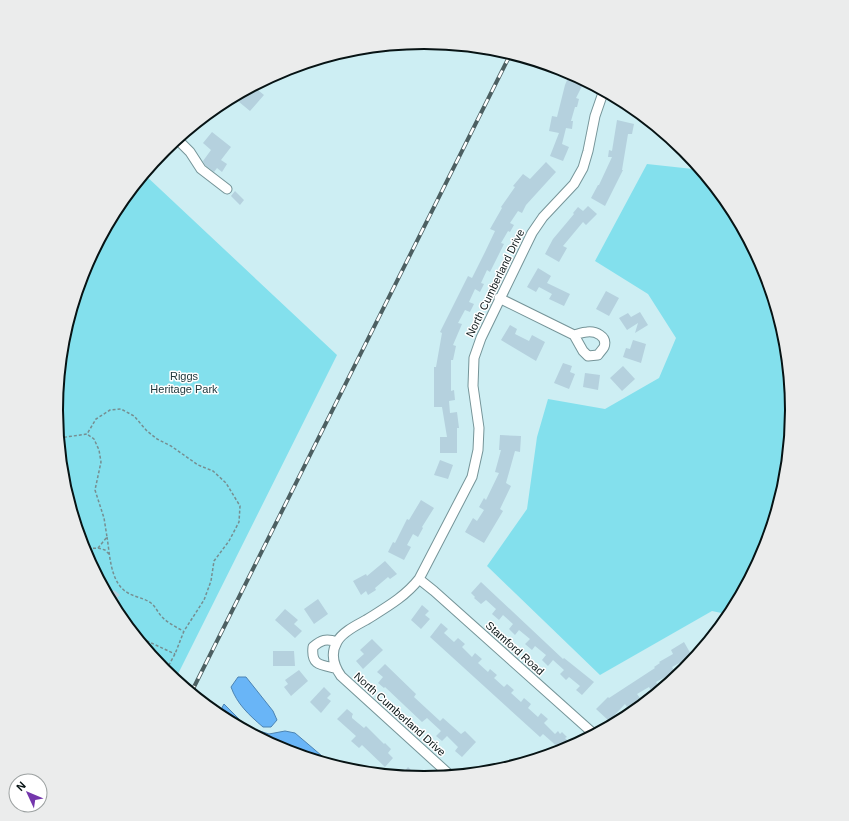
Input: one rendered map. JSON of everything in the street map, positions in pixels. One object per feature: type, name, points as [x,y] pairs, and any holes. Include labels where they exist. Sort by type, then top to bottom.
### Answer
[{"type":"street","name":"North Cumberland Drive","points":[[336,642],[354,627],[405,595],[413,587],[419,579],[472,477],[478,450],[479,428],[473,386],[474,358],[481,338],[499,298],[532,233],[543,217],[574,184],[583,168],[595,116],[602,95]]},
{"type":"street","points":[[181,143],[190,152],[201,169],[226,189]]},
{"type":"street","points":[[499,298],[574,335]]},
{"type":"street","name":"Stamford Road","points":[[419,579],[591,731]]},
{"type":"street","points":[[327,639],[336,642],[333,652],[335,668],[322,666],[314,661],[312,655],[313,647],[320,641],[327,639]]},
{"type":"street","name":"North Cumberland Drive","points":[[335,668],[341,676],[446,771]]},
{"type":"path","points":[[87,434],[96,419],[110,410],[121,409],[134,416],[147,431],[157,439],[171,446],[198,465],[213,471],[226,483],[240,506],[239,522],[229,541],[214,561],[204,600],[184,631],[169,666]]},
{"type":"path","points":[[64,437],[87,434],[94,439],[99,450],[101,462],[95,490],[104,518],[114,574],[119,585],[127,592],[149,601],[170,624],[184,631]]},
{"type":"path","points":[[98,548],[107,537]]},
{"type":"path","points":[[91,548],[98,548],[105,550],[110,554]]},
{"type":"path","points":[[146,641],[175,654]]},
{"type":"green space","points":[[647,164],[693,169],[711,190],[738,230],[749,251],[767,294],[774,317],[783,363],[786,410],[783,458],[774,504],[767,527],[749,570],[738,591],[723,613],[712,611],[600,675],[487,566],[527,509],[537,437],[548,399],[605,409],[659,378],[676,338],[648,294],[595,261]]},
{"type":"green space","name":"Riggs Heritage Park","points":[[148,178],[337,355],[178,674],[138,631],[111,591],[100,570],[82,527],[75,504],[66,458],[64,434],[63,410],[66,363],[75,317],[82,294],[100,251],[111,230],[138,190]]},
{"type":"shaded area","points":[[238,677],[246,677],[273,711],[277,720],[271,727],[263,727],[248,714],[240,704],[231,687]]},
{"type":"shaded area","points":[[224,704],[244,724],[224,711],[221,709]]},
{"type":"shaded area","points":[[254,729],[269,734],[285,731],[295,733],[324,758],[308,753]]},
{"type":"building","points":[[568,79],[582,85],[576,98],[579,99],[571,121],[573,121],[572,129],[566,128],[562,144],[569,147],[563,161],[550,156],[559,133],[549,131],[552,116],[557,117]]},
{"type":"building","points":[[258,90],[264,95],[250,111],[239,102],[242,98]]},
{"type":"building","points":[[617,120],[634,124],[632,134],[628,134],[623,170],[605,206],[591,198],[612,157],[608,157],[609,150],[612,151]]},
{"type":"building","points":[[212,132],[231,147],[221,160],[227,164],[222,172],[217,168],[214,172],[205,165],[203,161],[211,150],[203,143]]},
{"type":"building","points":[[546,162],[556,172],[526,205],[522,213],[518,211],[510,223],[514,225],[510,232],[508,231],[501,243],[504,244],[490,272],[487,270],[481,283],[484,284],[480,292],[475,289],[469,302],[474,304],[470,312],[465,310],[458,323],[462,324],[453,345],[456,346],[453,360],[451,360],[451,391],[454,390],[455,400],[449,401],[450,413],[457,412],[459,428],[457,428],[457,453],[440,453],[440,437],[447,437],[442,407],[434,407],[434,367],[436,367],[442,333],[440,332],[468,276],[472,278],[485,252],[495,231],[490,229],[502,208],[501,207],[515,187],[513,186],[523,174],[530,179]]},
{"type":"building","points":[[235,191],[244,200],[240,205],[231,196]]},
{"type":"building","points":[[588,206],[597,214],[586,225],[583,222],[563,246],[567,248],[559,262],[545,254],[553,239],[578,207],[583,211]]},
{"type":"building","points":[[538,268],[551,276],[547,283],[570,294],[564,306],[549,299],[552,294],[539,287],[536,292],[527,287]]},
{"type":"building","points":[[606,291],[619,298],[609,316],[596,309]]},
{"type":"building","points":[[640,312],[648,325],[635,333],[638,323],[627,330],[619,318],[628,313],[631,317]]},
{"type":"building","points":[[510,325],[517,329],[515,334],[529,341],[532,335],[545,342],[536,361],[501,340]]},
{"type":"building","points":[[633,340],[646,344],[641,363],[623,357],[626,348],[630,349]]},
{"type":"building","points":[[563,363],[572,366],[570,372],[575,374],[569,389],[554,383]]},
{"type":"building","points":[[623,366],[635,379],[622,391],[610,378]]},
{"type":"building","points":[[585,373],[600,375],[598,390],[583,387]]},
{"type":"building","points":[[500,435],[521,436],[520,452],[515,451],[506,483],[511,486],[500,509],[503,511],[484,543],[465,532],[473,518],[477,521],[484,510],[479,507],[484,498],[486,500],[499,473],[495,472],[501,450],[499,450]]},
{"type":"building","points":[[440,460],[453,465],[448,479],[434,475]]},
{"type":"building","points":[[421,500],[434,508],[422,527],[423,528],[418,537],[413,534],[407,545],[411,547],[404,560],[388,552],[393,542],[395,543],[407,519],[409,520]]},
{"type":"building","points":[[385,561],[397,574],[390,579],[388,577],[375,588],[376,590],[368,595],[366,591],[361,595],[353,581],[366,574],[367,576]]},
{"type":"building","points":[[481,582],[563,659],[564,658],[594,682],[582,695],[576,690],[580,686],[569,677],[566,680],[560,674],[564,670],[553,660],[548,666],[542,660],[546,655],[535,646],[532,650],[525,644],[530,639],[519,630],[515,635],[509,629],[513,624],[503,615],[499,620],[492,614],[496,609],[486,600],[481,604],[474,598],[475,597],[471,593]]},
{"type":"building","points":[[114,590],[120,595],[117,598],[120,600],[118,602],[111,591]]},
{"type":"building","points":[[318,599],[328,614],[314,624],[304,609]]},
{"type":"building","points":[[422,605],[429,611],[425,615],[430,619],[421,629],[411,620]]},
{"type":"building","points":[[285,609],[298,620],[294,624],[302,631],[295,638],[275,620]]},
{"type":"building","points":[[441,623],[448,629],[444,633],[454,642],[458,638],[465,644],[462,647],[472,657],[475,653],[482,659],[478,663],[488,672],[490,669],[497,675],[494,678],[504,687],[507,684],[514,690],[511,693],[521,702],[524,698],[531,704],[528,708],[538,717],[541,713],[548,719],[544,723],[555,734],[558,731],[560,734],[562,732],[567,737],[565,738],[568,741],[557,746],[543,734],[540,737],[430,637]]},
{"type":"building","points":[[372,639],[383,650],[363,669],[356,661],[364,654],[360,650]]},
{"type":"building","points":[[684,642],[691,654],[687,659],[672,667],[675,671],[672,674],[656,682],[658,686],[652,691],[649,687],[637,694],[640,698],[627,707],[625,704],[609,721],[596,709],[608,697],[609,698],[655,668],[654,667],[660,663],[659,662],[673,654],[671,650]]},
{"type":"building","points":[[273,651],[294,651],[295,666],[273,666]]},
{"type":"building","points":[[385,664],[416,694],[414,697],[440,721],[443,718],[461,734],[465,731],[476,742],[462,757],[455,751],[458,747],[447,736],[442,741],[436,736],[441,731],[427,718],[422,722],[385,687],[384,688],[378,683],[383,677],[377,672]]},
{"type":"building","points":[[299,670],[308,681],[291,696],[284,687],[288,684],[285,680]]},
{"type":"building","points":[[324,687],[331,694],[327,698],[331,701],[321,713],[310,702]]},
{"type":"building","points":[[347,709],[353,714],[352,718],[364,728],[366,726],[391,749],[388,753],[393,758],[385,767],[362,745],[359,748],[351,741],[356,736],[337,719]]},
{"type":"building","points":[[408,767],[412,772],[405,771]]},
{"type":"railway","points":[[193,688],[508,59]]}]
